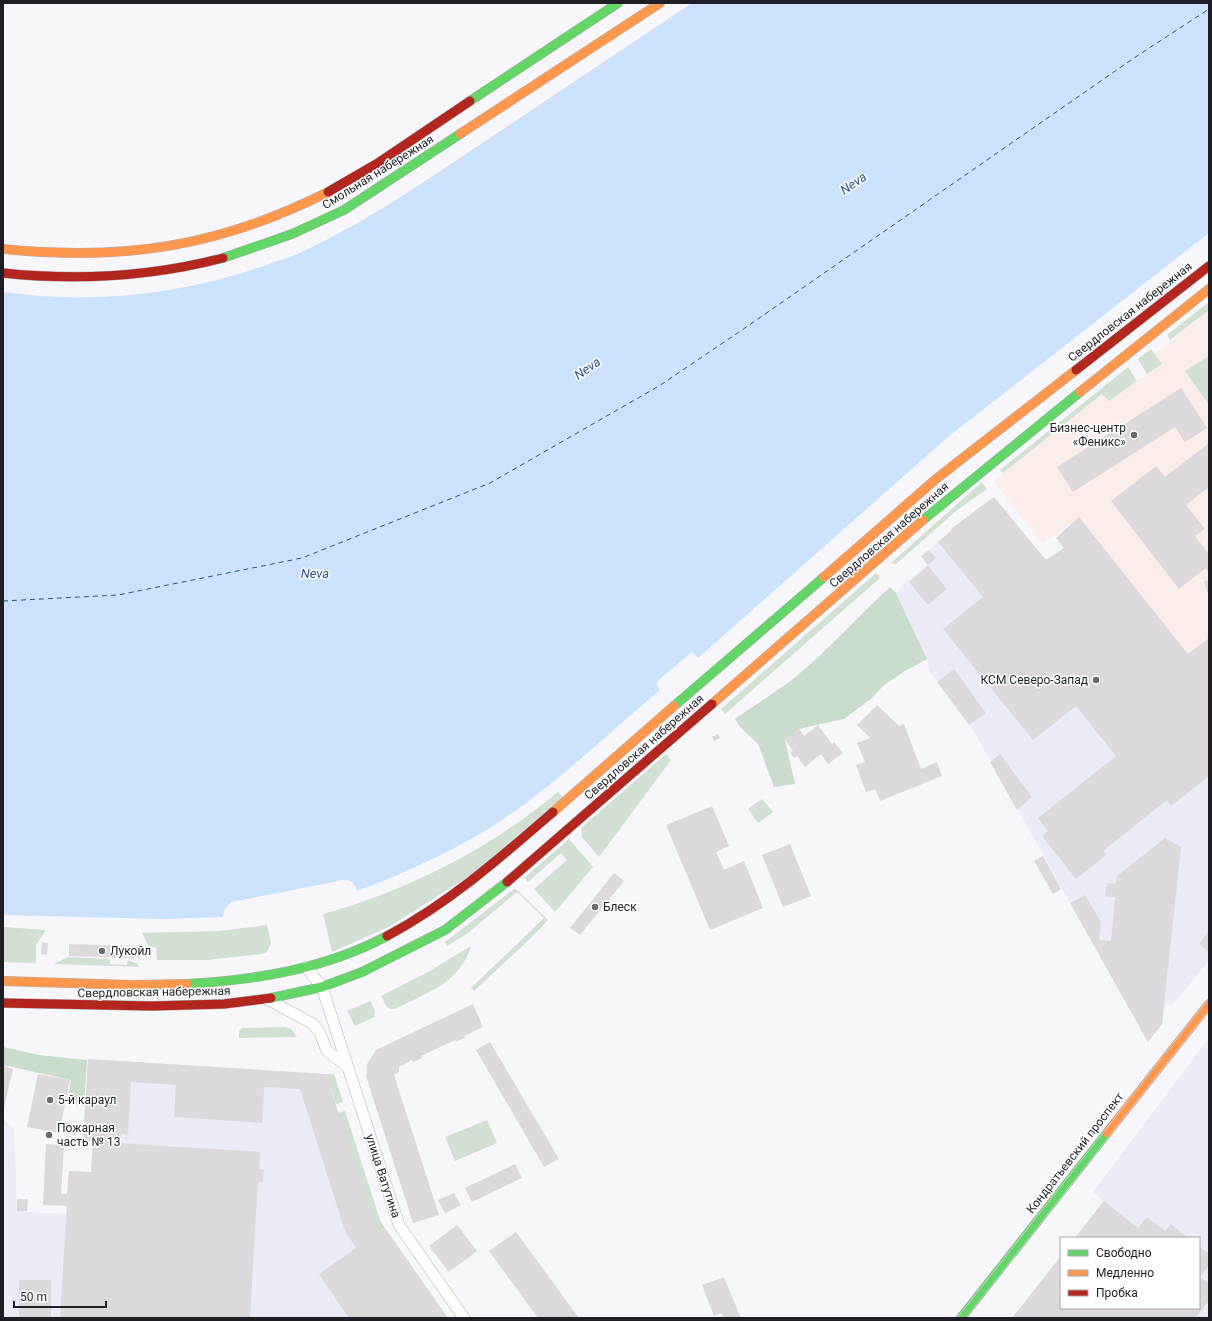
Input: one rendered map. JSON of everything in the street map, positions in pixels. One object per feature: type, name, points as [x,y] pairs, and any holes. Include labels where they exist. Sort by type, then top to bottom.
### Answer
[{"type":"main road","name":"Смольная набережная","points":[[3,249],[69,255],[122,253],[169,247],[228,233],[281,214],[340,186],[618,3]]},
{"type":"main road","name":"Смольная набережная","points":[[3,273],[70,278],[123,276],[182,268],[236,254],[293,234],[344,210],[660,3]]},
{"type":"main road","name":"Свердловская набережная","points":[[3,981],[172,984],[268,976],[306,967],[345,955],[392,933],[433,910],[478,877],[936,479],[1209,266]]},
{"type":"main road","name":"Свердловская набережная","points":[[3,1003],[203,1005],[267,999],[322,987],[362,972],[445,930],[490,897],[950,497],[1209,289]]},
{"type":"main road","name":"Кондратьевский проспект","points":[[961,1318],[1209,1004]]},
{"type":"street","name":"улица Ватутина","points":[[306,967],[322,987],[399,1225],[464,1318]]},
{"type":"street","points":[[267,999],[313,1024],[320,1033],[327,1051],[347,1066]]},
{"type":"shaded area","points":[[1209,302],[1209,310],[1170,340],[1167,335]]},
{"type":"shaded area","points":[[1209,310],[1209,356],[1185,371],[1209,405],[1209,638],[1188,654],[1079,517],[1042,544],[994,481],[1102,394],[1109,401],[1161,365],[1154,354]]},
{"type":"shaded area","points":[[1151,349],[1162,364],[1147,374],[1138,359]]},
{"type":"shaded area","points":[[1209,356],[1209,405],[1185,371]]},
{"type":"shaded area","points":[[1128,367],[1137,381],[1109,401],[1102,394],[1003,473],[1000,470]]},
{"type":"shaded area","points":[[982,482],[987,489],[956,511],[896,564],[891,563]]},
{"type":"shaded area","points":[[994,497],[1046,560],[1064,548],[1056,538],[1079,517],[1188,654],[1209,638],[1209,961],[1172,1005],[1165,1004],[1162,1024],[1148,1042],[972,728],[930,672],[927,659],[896,593],[906,582],[927,565],[921,556],[952,531],[951,529]]},
{"type":"shaded area","points":[[876,573],[880,578],[725,714],[721,709]]},
{"type":"shaded area","points":[[666,754],[671,760],[599,857],[582,837],[581,828]]},
{"type":"shaded area","points":[[558,792],[563,797],[472,874],[389,927],[332,952],[323,914],[386,893],[447,865],[504,832],[532,813]]},
{"type":"shaded area","points":[[762,799],[773,812],[758,823],[748,809]]},
{"type":"shaded area","points":[[569,839],[593,867],[555,912],[534,889],[567,860],[561,853],[528,882],[524,878]]},
{"type":"shaded area","points":[[516,889],[548,920],[531,938],[474,991],[471,988],[544,918],[517,892],[468,933],[447,946],[445,942]]},
{"type":"shaded area","points":[[267,925],[271,943],[267,952],[207,960],[157,960],[156,947],[149,947],[142,933],[219,931]]},
{"type":"shaded area","points":[[3,927],[46,930],[36,945],[36,963],[3,962]]},
{"type":"shaded area","points":[[471,946],[466,959],[459,969],[441,985],[395,1009],[386,1006],[381,996],[428,972]]},
{"type":"shaded area","points":[[68,957],[110,959],[110,964],[127,965],[128,960],[136,963],[140,967],[54,964]]},
{"type":"shaded area","points":[[370,1001],[375,1011],[374,1017],[355,1026],[347,1011]]},
{"type":"shaded area","points":[[285,1027],[291,1029],[297,1037],[239,1038],[239,1031],[242,1028]]},
{"type":"shaded area","points":[[1209,1038],[1209,1318],[1012,1318],[1060,1257],[1060,1309],[1200,1309],[1200,1237],[1076,1237],[1104,1201],[1093,1192]]},
{"type":"shaded area","points":[[88,1059],[326,1074],[373,1222],[379,1232],[385,1228],[448,1318],[3,1318],[3,1119],[14,1129],[17,1211],[66,1214],[69,1171],[91,1172],[93,1142],[83,1141]]},
{"type":"shaded area","points":[[326,1074],[334,1074],[343,1102],[336,1104]]},
{"type":"shaded area","points":[[345,1111],[380,1220],[385,1228],[379,1232],[373,1222],[338,1113]]},
{"type":"shaded area","points":[[487,1120],[497,1143],[455,1161],[445,1137]]},
{"type":"green space","points":[[890,587],[896,593],[927,659],[884,685],[872,698],[844,719],[799,729],[785,740],[795,784],[774,787],[758,744],[740,727],[735,719],[799,674],[828,648]]},
{"type":"green space","points":[[3,1047],[39,1055],[87,1060],[84,1106],[67,1103],[71,1080],[3,1065]]},
{"type":"water","name":"Neva","points":[[692,3],[1209,3],[1209,233],[949,436],[698,658],[692,652],[659,680],[657,684],[660,690],[533,798],[488,829],[457,847],[391,878],[357,891],[355,886],[348,880],[232,902],[224,910],[223,917],[163,919],[3,915],[3,292],[36,296],[70,297],[104,297],[138,294],[205,283],[298,254],[327,240],[400,197]]},
{"type":"pier","points":[[692,652],[698,658],[696,659],[692,655],[677,667],[660,682],[662,688],[660,690],[657,683],[659,680]]},
{"type":"pier","points":[[343,880],[352,882],[357,891],[355,892],[350,884],[343,882],[233,904],[227,908],[225,916],[223,917],[226,907],[232,902]]},
{"type":"building","name":"Бизнес-центр «Феникс»","points":[[1181,388],[1207,428],[1185,442],[1175,427],[1073,492],[1057,467]]},
{"type":"building","points":[[1209,443],[1209,487],[1186,505],[1205,529],[1195,536],[1209,554],[1209,572],[1206,568],[1179,589],[1111,501],[1156,466],[1165,477]]},
{"type":"building","name":"КСМ Северо-Запад","points":[[994,497],[1046,560],[1064,548],[1056,538],[1079,517],[1188,654],[1209,638],[1209,776],[1171,806],[1167,800],[1103,851],[1106,855],[1076,879],[1042,836],[1048,831],[1038,818],[1116,756],[1076,706],[1033,740],[943,629],[983,597],[938,542],[952,530],[951,529]]},
{"type":"building","points":[[929,550],[936,558],[928,565],[921,556]]},
{"type":"building","points":[[928,566],[947,589],[928,605],[909,582]]},
{"type":"building","points":[[1209,580],[1209,597],[1204,581]]},
{"type":"building","points":[[954,669],[986,713],[969,725],[937,682]]},
{"type":"building","points":[[877,705],[899,726],[904,724],[921,769],[937,762],[942,776],[880,801],[875,789],[866,792],[856,765],[865,762],[857,743],[870,738],[857,725]]},
{"type":"building","points":[[818,725],[832,744],[834,742],[843,753],[828,764],[821,754],[805,767],[797,756],[794,758],[790,753],[793,751],[785,740],[799,729],[804,736]]},
{"type":"building","points":[[718,734],[720,738],[714,741],[712,737]]},
{"type":"building","points":[[1000,754],[1032,797],[1017,810],[990,762]]},
{"type":"building","points":[[712,806],[729,846],[716,852],[724,870],[744,861],[763,908],[710,930],[666,825]]},
{"type":"building","points":[[1165,838],[1181,847],[1162,1024],[1148,1042],[1070,903],[1085,895],[1101,922],[1099,940],[1111,941],[1115,897],[1105,896],[1107,883],[1116,884],[1117,876]]},
{"type":"building","points":[[790,844],[811,896],[783,907],[762,855]]},
{"type":"building","points":[[1043,856],[1061,889],[1053,894],[1034,861]]},
{"type":"building","name":"Блеск","points":[[614,873],[624,881],[580,935],[570,928]]},
{"type":"building","points":[[1209,931],[1209,952],[1199,944]]},
{"type":"building","points":[[42,942],[48,943],[47,955],[41,954]]},
{"type":"building","name":"Лукойл","points":[[69,944],[135,946],[134,958],[69,956]]},
{"type":"building","points":[[473,1004],[483,1027],[464,1036],[465,1038],[456,1042],[455,1040],[421,1056],[422,1058],[413,1062],[412,1060],[399,1067],[399,1072],[394,1075],[439,1215],[413,1223],[366,1076],[367,1064],[376,1050]]},
{"type":"building","points":[[490,1042],[559,1159],[544,1167],[476,1050]]},
{"type":"building","points":[[88,1059],[326,1074],[373,1222],[379,1232],[385,1228],[448,1318],[349,1318],[319,1274],[356,1248],[345,1231],[300,1089],[264,1087],[262,1123],[174,1117],[176,1085],[131,1082],[128,1135],[121,1134],[120,1143],[260,1152],[259,1169],[264,1170],[263,1182],[258,1182],[250,1318],[60,1318],[67,1206],[43,1205],[46,1144],[64,1145],[61,1194],[67,1194],[69,1171],[91,1172],[93,1141],[83,1141]]},
{"type":"building","points":[[3,1066],[13,1069],[4,1108],[3,1108]]},
{"type":"building","points":[[38,1074],[70,1080],[59,1133],[27,1127]]},
{"type":"building","points":[[515,1164],[522,1178],[472,1202],[465,1188]]},
{"type":"building","points":[[454,1193],[461,1205],[445,1213],[438,1200]]},
{"type":"building","points":[[17,1199],[28,1199],[27,1211],[17,1211]]},
{"type":"building","points":[[1104,1201],[1138,1228],[1147,1217],[1165,1231],[1171,1224],[1187,1237],[1076,1237]]},
{"type":"building","points":[[457,1225],[477,1251],[449,1272],[429,1246]]},
{"type":"building","points":[[516,1232],[579,1318],[538,1318],[489,1251]]},
{"type":"building","points":[[1200,1247],[1209,1254],[1209,1265],[1200,1277]]},
{"type":"building","points":[[1060,1257],[1060,1309],[1200,1309],[1200,1277],[1209,1284],[1209,1301],[1195,1318],[1012,1318]]},
{"type":"building","points":[[724,1277],[741,1318],[723,1318],[722,1313],[714,1316],[702,1285]]},
{"type":"building","points":[[19,1280],[51,1280],[51,1318],[19,1318]]},
{"type":"ferry route","points":[[3,601],[118,595],[302,558],[490,483],[659,386],[1134,58],[1209,9]]},
{"type":"tram line","points":[[957,1318],[1209,998]]},
{"type":"tram line","points":[[966,1318],[1209,1010]]},
{"type":"traffic: fast","points":[[470,101],[618,3]]},
{"type":"traffic: fast","points":[[223,258],[292,234],[344,210],[460,134]]},
{"type":"traffic: fast","points":[[923,520],[1080,392]]},
{"type":"traffic: fast","points":[[674,706],[824,577]]},
{"type":"traffic: fast","points":[[271,998],[322,987],[362,972],[445,930],[507,882]]},
{"type":"traffic: fast","points":[[187,984],[264,976],[290,971],[339,957],[387,936]]},
{"type":"traffic: fast","points":[[961,1318],[1107,1133]]},
{"type":"traffic: slow","points":[[460,134],[660,3]]},
{"type":"traffic: slow","points":[[3,249],[90,253],[130,251],[170,246],[248,226],[288,211],[328,192]]},
{"type":"traffic: slow","points":[[1080,392],[1209,289]]},
{"type":"traffic: slow","points":[[824,577],[936,479],[1076,370]]},
{"type":"traffic: slow","points":[[712,704],[923,520]]},
{"type":"traffic: slow","points":[[553,812],[674,706]]},
{"type":"traffic: slow","points":[[3,981],[132,985],[187,984]]},
{"type":"traffic: slow","points":[[1107,1133],[1209,1004]]},
{"type":"traffic: jam","points":[[328,192],[378,163],[470,101]]},
{"type":"traffic: jam","points":[[3,273],[59,277],[114,276],[168,269],[223,258]]},
{"type":"traffic: jam","points":[[1076,370],[1209,266]]},
{"type":"traffic: jam","points":[[507,882],[712,704]]},
{"type":"traffic: jam","points":[[387,936],[410,923],[453,894],[494,863],[553,812]]},
{"type":"traffic: jam","points":[[3,1003],[152,1006],[224,1004],[271,998]]},
{"type":"place","name":"Бизнес-центр «Феникс»","points":[[1134,435]]},
{"type":"place","name":"КСМ Северо-Запад","points":[[1096,680]]},
{"type":"place","name":"Блеск","points":[[595,907]]},
{"type":"place","name":"Лукойл","points":[[102,951]]},
{"type":"place","name":"5-й караул","points":[[50,1100]]},
{"type":"place","name":"Пожарная часть № 13","points":[[49,1135]]}]
